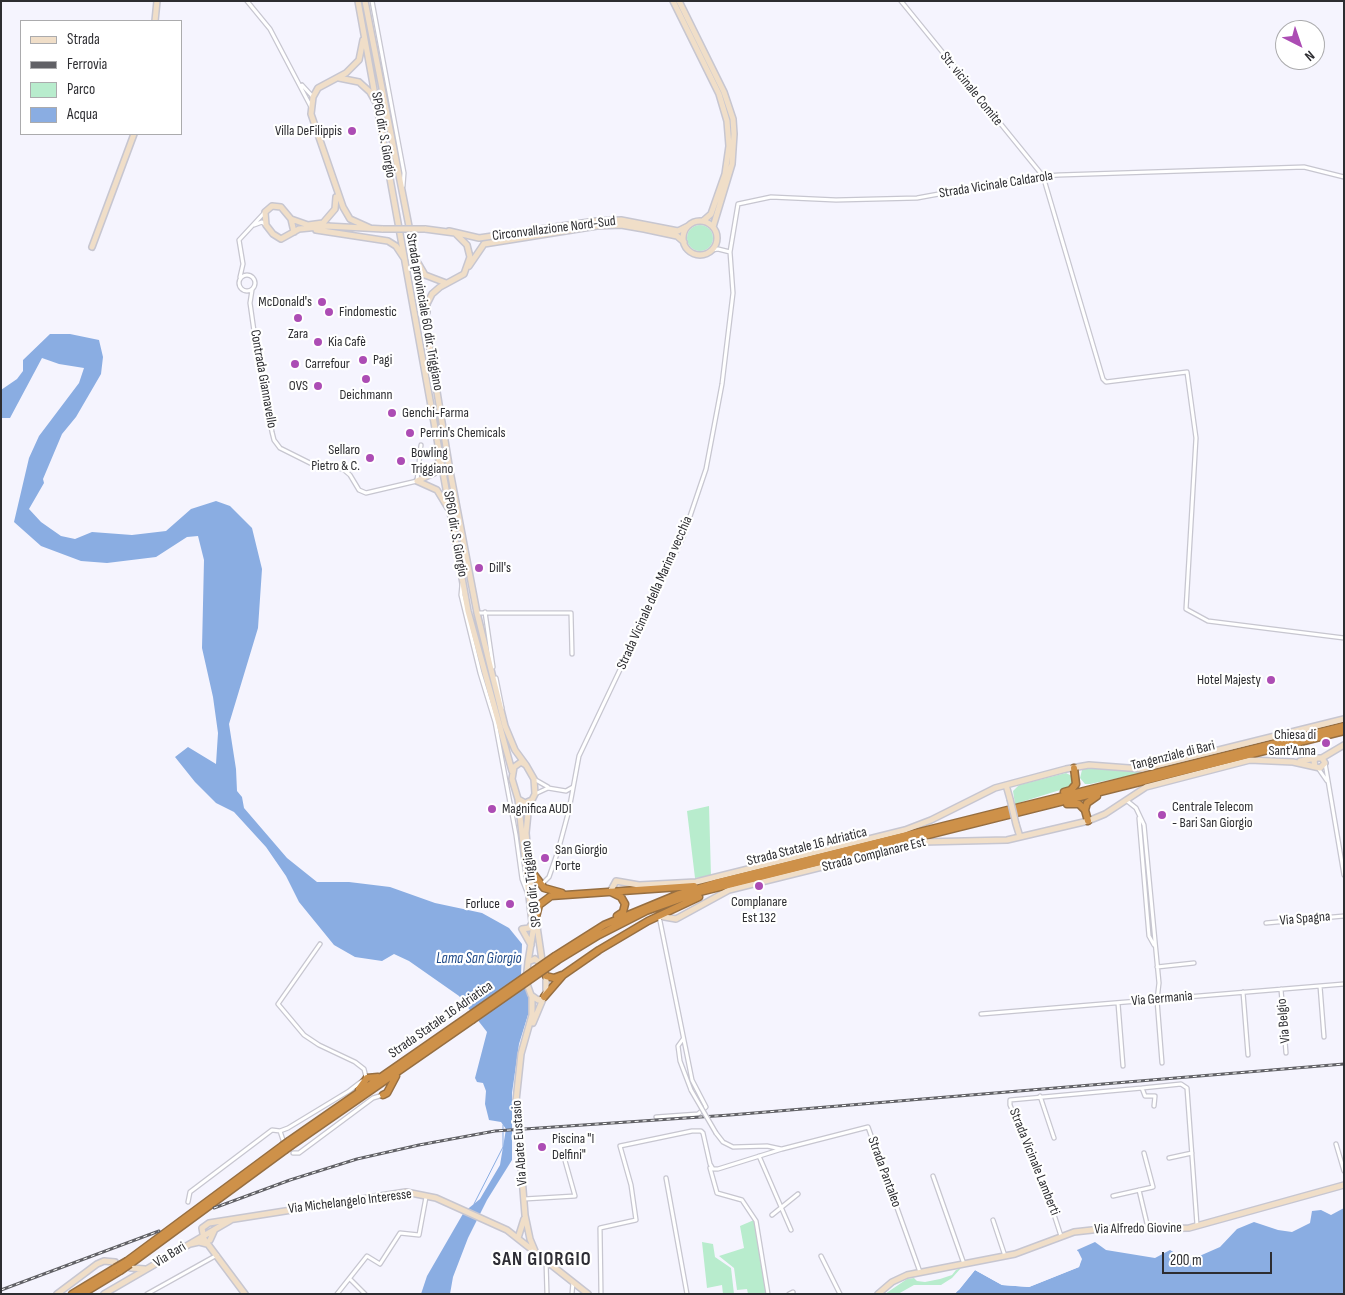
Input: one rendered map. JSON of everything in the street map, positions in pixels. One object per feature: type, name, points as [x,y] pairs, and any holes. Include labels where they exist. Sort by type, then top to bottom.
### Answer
[{"type":"highway","name":"Tangenziale di Bari","points":[[1010,812],[1344,726]]},
{"type":"highway","name":"Tangenziale di Bari","points":[[1132,781],[1344,731]]},
{"type":"highway","points":[[1023,809],[1036,799],[1071,790],[1076,784],[1074,768]]},
{"type":"highway","points":[[1076,778],[1087,786],[1120,778],[1132,781],[1125,789],[1094,797],[1087,803],[1085,810],[1088,821]]},
{"type":"highway","points":[[1023,809],[1039,811],[1075,803],[1085,810]]},
{"type":"highway","name":"Strada Statale 16 Adriatica","points":[[352,1100],[382,1076],[470,1018],[604,925],[661,900],[1010,812]]},
{"type":"highway","points":[[529,868],[540,886],[566,894]]},
{"type":"highway","points":[[534,920],[539,906],[546,899],[566,894],[717,885]]},
{"type":"highway","points":[[546,976],[554,978],[563,975],[620,937],[717,885]]},
{"type":"highway","name":"Strada Statale 16 Adriatica","points":[[557,958],[670,902],[717,885]]},
{"type":"highway","points":[[604,925],[620,915],[625,908],[621,897],[610,892]]},
{"type":"highway","points":[[620,937],[622,926],[636,928]]},
{"type":"highway","points":[[544,998],[563,975]]},
{"type":"highway","name":"Strada Statale 16 Adriatica","points":[[72,1294],[117,1267],[129,1264],[286,1144],[420,1056],[470,1018]]},
{"type":"highway","points":[[383,1095],[387,1093],[393,1078],[420,1056]]},
{"type":"highway","points":[[352,1100],[367,1078],[382,1076]]},
{"type":"highway","points":[[352,1100],[384,1086],[386,1090],[383,1095]]},
{"type":"highway","name":"Strada Statale 16 Adriatica","points":[[82,1294],[117,1267]]},
{"type":"main road","points":[[156,20],[157,1]]},
{"type":"main road","name":"SP60 dir. S. Giorgio","points":[[358,1],[463,578],[478,652],[512,771],[510,784],[518,799]]},
{"type":"main road","name":"Strada provinciale 60 dir. Triggiano","points":[[365,1],[414,252],[450,471],[477,613],[509,736],[534,779]]},
{"type":"main road","points":[[673,1],[719,94],[727,121],[729,146],[725,174],[711,214],[703,221]]},
{"type":"main road","points":[[679,1],[724,92],[733,120],[732,164],[713,227]]},
{"type":"main road","points":[[363,27],[363,45],[360,60],[353,68],[318,88],[313,97],[311,107],[314,127],[333,182],[350,219],[370,228]]},
{"type":"main road","points":[[336,78],[359,82],[370,92],[378,107]]},
{"type":"main road","points":[[92,247],[134,135]]},
{"type":"main road","points":[[316,225],[326,220],[335,209],[337,201],[333,182]]},
{"type":"main road","points":[[294,232],[291,219],[285,210],[277,206],[265,212],[266,224],[273,234],[281,239],[285,239],[294,232],[306,228],[329,226]]},
{"type":"main road","points":[[291,219],[308,225],[329,226]]},
{"type":"main road","name":"Circonvallazione Nord-Sud","points":[[329,226],[449,231],[487,238],[596,221],[621,220],[678,231],[688,226]]},
{"type":"main road","points":[[698,221],[703,221],[713,227],[716,232],[716,243],[712,250],[701,255],[690,252],[684,242],[685,231],[688,226],[698,221]]},
{"type":"main road","name":"Circonvallazione Nord-Sud","points":[[431,355],[427,304],[436,290],[446,283],[459,278],[484,244],[597,226],[621,225],[677,236],[684,242]]},
{"type":"main road","points":[[306,228],[388,241],[399,250],[408,270]]},
{"type":"main road","points":[[449,231],[460,236],[467,245],[470,257],[469,266]]},
{"type":"main road","points":[[414,252],[425,275],[446,283]]},
{"type":"main road","points":[[417,481],[430,476],[437,468],[439,461],[435,421]]},
{"type":"main road","points":[[417,481],[430,485],[444,498],[455,535]]},
{"type":"main road","points":[[610,892],[616,881],[639,885],[696,882],[905,830],[931,820],[984,792],[1006,784],[1074,768],[1090,765],[1142,769],[1344,720]]},
{"type":"main road","points":[[1321,760],[1322,767],[1317,767],[1314,763],[1344,745]]},
{"type":"main road","name":"Strada Complanare Est","points":[[659,916],[676,919],[729,890],[923,842],[997,841],[1088,821],[1100,817],[1146,786],[1250,760],[1293,762],[1321,760]]},
{"type":"main road","name":"Strada Complanare Est","points":[[1293,762],[1317,767]]},
{"type":"main road","points":[[512,771],[519,763],[526,765]]},
{"type":"main road","points":[[534,779],[535,794]]},
{"type":"main road","points":[[1006,784],[1020,837]]},
{"type":"main road","name":"SP 60 dir. Triggiano","points":[[535,794],[526,824],[534,920],[546,976]]},
{"type":"main road","points":[[518,799],[523,803],[532,800]]},
{"type":"main road","points":[[518,799],[527,892],[534,920],[526,981],[532,997],[532,1016],[518,1072]]},
{"type":"main road","points":[[532,946],[522,929],[529,928],[534,920]]},
{"type":"main road","points":[[528,962],[535,959],[543,968]]},
{"type":"main road","points":[[518,1072],[544,998],[546,976]]},
{"type":"main road","points":[[532,997],[538,1000],[544,998]]},
{"type":"main road","name":"Via Abate Eustasio","points":[[518,1072],[516,1120],[525,1215],[525,1227],[518,1238]]},
{"type":"main road","name":"Via Alfredo Giovine","points":[[878,1294],[898,1279],[920,1272],[1005,1256],[1030,1249],[1062,1236],[1101,1228],[1181,1229],[1198,1226],[1344,1185]]},
{"type":"main road","name":"Via Michelangelo Interesse","points":[[238,1217],[203,1235],[202,1228],[209,1223],[238,1217],[406,1192],[426,1195],[494,1223],[518,1238],[536,1254]]},
{"type":"main road","points":[[209,1242],[217,1227]]},
{"type":"main road","points":[[507,1230],[525,1227],[536,1254],[588,1294]]},
{"type":"main road","points":[[203,1235],[245,1294]]},
{"type":"main road","name":"Via Bari","points":[[104,1294],[203,1235]]},
{"type":"main road","points":[[187,1244],[209,1242]]},
{"type":"main road","points":[[58,1294],[104,1260],[117,1267]]},
{"type":"main road","points":[[129,1264],[146,1270]]},
{"type":"main road","points":[[129,1264],[136,1275]]},
{"type":"street","points":[[247,1],[270,28],[311,107]]},
{"type":"street","points":[[372,1],[404,173],[402,189]]},
{"type":"street","name":"Str. vicinale Comite","points":[[901,1],[1043,176]]},
{"type":"street","points":[[300,83],[313,97]]},
{"type":"street","points":[[307,89],[318,88]]},
{"type":"street","points":[[305,94],[313,97]]},
{"type":"street","name":"Strada Vicinale Caldarola","points":[[738,204],[770,198],[836,200],[917,198],[1043,176],[1304,167],[1344,177]]},
{"type":"street","points":[[1043,176],[1103,379],[1106,382],[1182,372],[1187,372],[1189,376],[1196,438],[1186,608],[1208,621],[1344,638]]},
{"type":"street","name":"Strada Vicinale della Marina vecchia","points":[[540,886],[549,877],[566,822],[579,756],[683,537],[706,470],[722,384],[733,293],[730,252],[738,204]]},
{"type":"street","points":[[250,303],[255,283],[243,264],[239,240],[265,212]]},
{"type":"street","points":[[251,226],[259,223],[266,224]]},
{"type":"street","points":[[716,243],[720,249]]},
{"type":"street","points":[[712,250],[720,249],[730,252]]},
{"type":"street","points":[[243,264],[238,284],[250,303]]},
{"type":"street","points":[[240,278],[249,275]]},
{"type":"street","points":[[242,290],[252,290]]},
{"type":"street","name":"Contrada Giannavello","points":[[250,303],[272,432],[276,444],[312,464],[343,469],[350,475],[362,493],[417,481]]},
{"type":"street","points":[[417,481],[421,446]]},
{"type":"street","points":[[463,578],[462,595],[480,673],[495,722],[510,784],[522,879],[527,892]]},
{"type":"street","points":[[484,612],[493,669],[502,703],[502,714]]},
{"type":"street","points":[[477,613],[571,612],[572,654]]},
{"type":"street","points":[[1321,760],[1328,784],[1344,875]]},
{"type":"street","points":[[1317,767],[1328,784]]},
{"type":"street","points":[[534,779],[548,788],[566,791],[574,786]]},
{"type":"street","points":[[535,794],[548,788]]},
{"type":"street","points":[[566,791],[571,798]]},
{"type":"street","points":[[1126,799],[1136,808],[1144,825],[1157,966],[1157,1000],[1162,1063]]},
{"type":"street","points":[[656,1117],[698,1114],[706,1109],[706,1104],[692,1080],[659,916]]},
{"type":"street","name":"Via Spagna","points":[[1266,923],[1344,916]]},
{"type":"street","points":[[188,1202],[190,1192],[272,1130],[280,1131],[349,1091],[367,1078],[364,1069],[355,1062],[319,1045],[304,1035],[278,1004],[320,944]]},
{"type":"street","points":[[1157,966],[1194,963]]},
{"type":"street","name":"Via Germania","points":[[981,1014],[1344,984]]},
{"type":"street","points":[[1320,986],[1324,1037]]},
{"type":"street","name":"Via Belgio","points":[[1281,989],[1286,1053]]},
{"type":"street","points":[[1243,992],[1248,1055]]},
{"type":"street","points":[[1118,1003],[1124,1066]]},
{"type":"street","name":"Strada Pantaleo","points":[[683,1039],[678,1046],[680,1061],[691,1090],[716,1134],[723,1142],[733,1147],[767,1146],[782,1149]]},
{"type":"street","name":"Strada Vicinale Lamberti","points":[[1062,1236],[1044,1185],[1010,1102],[1013,1099],[1181,1084],[1186,1086],[1198,1226]]},
{"type":"street","points":[[1142,1088],[1145,1096],[1155,1096],[1154,1106]]},
{"type":"street","points":[[293,1153],[299,1152],[373,1098],[383,1095]]},
{"type":"street","points":[[1040,1096],[1054,1138]]},
{"type":"street","name":"Strada Pantaleo","points":[[710,1164],[713,1169],[718,1169],[782,1149],[868,1127],[920,1272]]},
{"type":"street","points":[[280,1131],[286,1144]]},
{"type":"street","points":[[601,1294],[600,1228],[636,1220],[631,1185],[620,1146],[692,1131],[701,1131],[703,1133],[717,1193],[742,1200],[756,1222],[768,1294]]},
{"type":"street","points":[[1336,1144],[1344,1171]]},
{"type":"street","points":[[1169,1158],[1192,1152]]},
{"type":"street","points":[[1113,1196],[1153,1186],[1144,1153]]},
{"type":"street","points":[[759,1156],[791,1230]]},
{"type":"street","points":[[524,1199],[575,1196],[564,1157]]},
{"type":"street","points":[[933,1176],[964,1264]]},
{"type":"street","points":[[666,1178],[687,1294]]},
{"type":"street","points":[[1138,1190],[1148,1229]]},
{"type":"street","points":[[772,1215],[798,1194]]},
{"type":"street","points":[[337,1294],[367,1256],[380,1264],[400,1233],[419,1235],[426,1195]]},
{"type":"street","points":[[993,1220],[1005,1256]]},
{"type":"street","points":[[147,1294],[217,1254]]},
{"type":"street","points":[[821,1256],[840,1294]]},
{"type":"street","points":[[546,1261],[547,1294]]},
{"type":"street","points":[[350,1278],[365,1294]]},
{"type":"street","points":[[572,1294],[573,1282]]},
{"type":"green space","points":[[700,225],[709,229],[713,238],[709,247],[700,251],[691,247],[687,238],[691,229]]},
{"type":"green space","points":[[1217,752],[1152,771],[1090,784],[1085,784],[1080,778],[1082,770],[1088,767],[1136,771]]},
{"type":"green space","points":[[1066,773],[1072,776],[1073,786],[1015,804],[1013,791],[1019,785]]},
{"type":"green space","points":[[709,806],[711,876],[695,878],[687,811]]},
{"type":"green space","points":[[754,1220],[766,1294],[748,1294],[747,1289],[737,1290],[734,1268],[719,1256],[744,1248],[740,1226]]},
{"type":"green space","points":[[702,1242],[713,1244],[715,1257],[731,1268],[734,1294],[723,1294],[722,1285],[707,1288]]},
{"type":"green space","points":[[961,1268],[952,1278],[941,1285],[914,1285],[898,1294],[885,1294],[907,1279],[914,1278],[917,1281],[925,1282],[940,1279],[952,1275]]},
{"type":"water","name":"Lama San Giorgio","points":[[50,334],[70,334],[99,340],[103,357],[101,374],[76,417],[62,434],[43,479],[44,483],[29,509],[41,522],[61,536],[75,539],[92,532],[132,535],[166,531],[191,509],[216,501],[230,506],[252,528],[262,569],[258,628],[229,724],[236,769],[237,791],[242,797],[244,808],[287,858],[317,882],[349,882],[390,887],[435,903],[482,913],[509,928],[522,944],[521,976],[531,1005],[519,1044],[512,1093],[512,1160],[487,1200],[468,1238],[453,1277],[450,1294],[421,1294],[427,1276],[464,1212],[480,1199],[500,1165],[506,1129],[501,1122],[489,1120],[485,1104],[486,1091],[483,1083],[477,1082],[475,1078],[487,1032],[459,996],[409,961],[394,954],[382,961],[355,957],[334,945],[299,902],[286,876],[266,847],[234,812],[216,803],[195,782],[175,757],[188,747],[216,764],[218,733],[213,697],[202,648],[204,560],[198,536],[187,537],[156,557],[107,563],[81,561],[41,546],[14,522],[29,458],[39,436],[79,383],[84,368],[59,364],[42,358],[10,418],[1,418],[1,390],[17,379],[23,371],[23,360]]},
{"type":"water","points":[[1344,1208],[1344,1294],[955,1294],[975,1270],[1002,1285],[1029,1287],[1079,1267],[1081,1259],[1077,1250],[1095,1242],[1106,1250],[1155,1258],[1170,1250],[1188,1261],[1220,1247],[1237,1229],[1254,1222],[1278,1230],[1292,1232],[1310,1223],[1312,1211],[1321,1210],[1331,1215]]},
{"type":"pier","points":[[1078,1251],[1082,1259],[1079,1267],[1029,1287],[1002,1285],[975,1270],[959,1290],[952,1294],[975,1268],[1003,1283],[1028,1285],[1077,1265],[1079,1259],[1075,1252]]},
{"type":"waterway","points":[[474,1204],[503,1147],[503,1125]]},
{"type":"railway","points":[[214,1208],[290,1180],[357,1159],[495,1131],[730,1115],[1344,1064]]},
{"type":"railway","points":[[1,1290],[159,1231]]},
{"type":"place","name":"Villa DeFilippis","points":[[352,131]]},
{"type":"place","name":"McDonald's","points":[[322,302]]},
{"type":"place","name":"Findomestic","points":[[329,312]]},
{"type":"place","name":"Zara","points":[[298,318]]},
{"type":"place","name":"Kia Cafè","points":[[318,342]]},
{"type":"place","name":"Pagi","points":[[363,360]]},
{"type":"place","name":"Carrefour","points":[[295,364]]},
{"type":"place","name":"Deichmann","points":[[366,379]]},
{"type":"place","name":"OVS","points":[[318,386]]},
{"type":"place","name":"Genchi-Farma","points":[[392,413]]},
{"type":"place","name":"Perrin's Chemicals","points":[[410,433]]},
{"type":"place","name":"Sellaro Pietro & C.","points":[[370,458]]},
{"type":"place","name":"Bowling Triggiano","points":[[401,461]]},
{"type":"place","name":"Dill's","points":[[479,568]]},
{"type":"place","name":"Hotel Majesty","points":[[1271,680]]},
{"type":"place","name":"Chiesa di Sant'Anna","points":[[1326,743]]},
{"type":"place","name":"Magnifica AUDI","points":[[492,809]]},
{"type":"place","name":"Centrale Telecom - Bari San Giorgio","points":[[1162,815]]},
{"type":"place","name":"San Giorgio Porte","points":[[545,858]]},
{"type":"place","name":"Complanare Est 132","points":[[759,886]]},
{"type":"place","name":"Forluce","points":[[510,904]]},
{"type":"place","name":"Piscina \"I Delfini\"","points":[[542,1147]]},
{"type":"district","name":"SAN GIORGIO","points":[[542,1260]]}]
